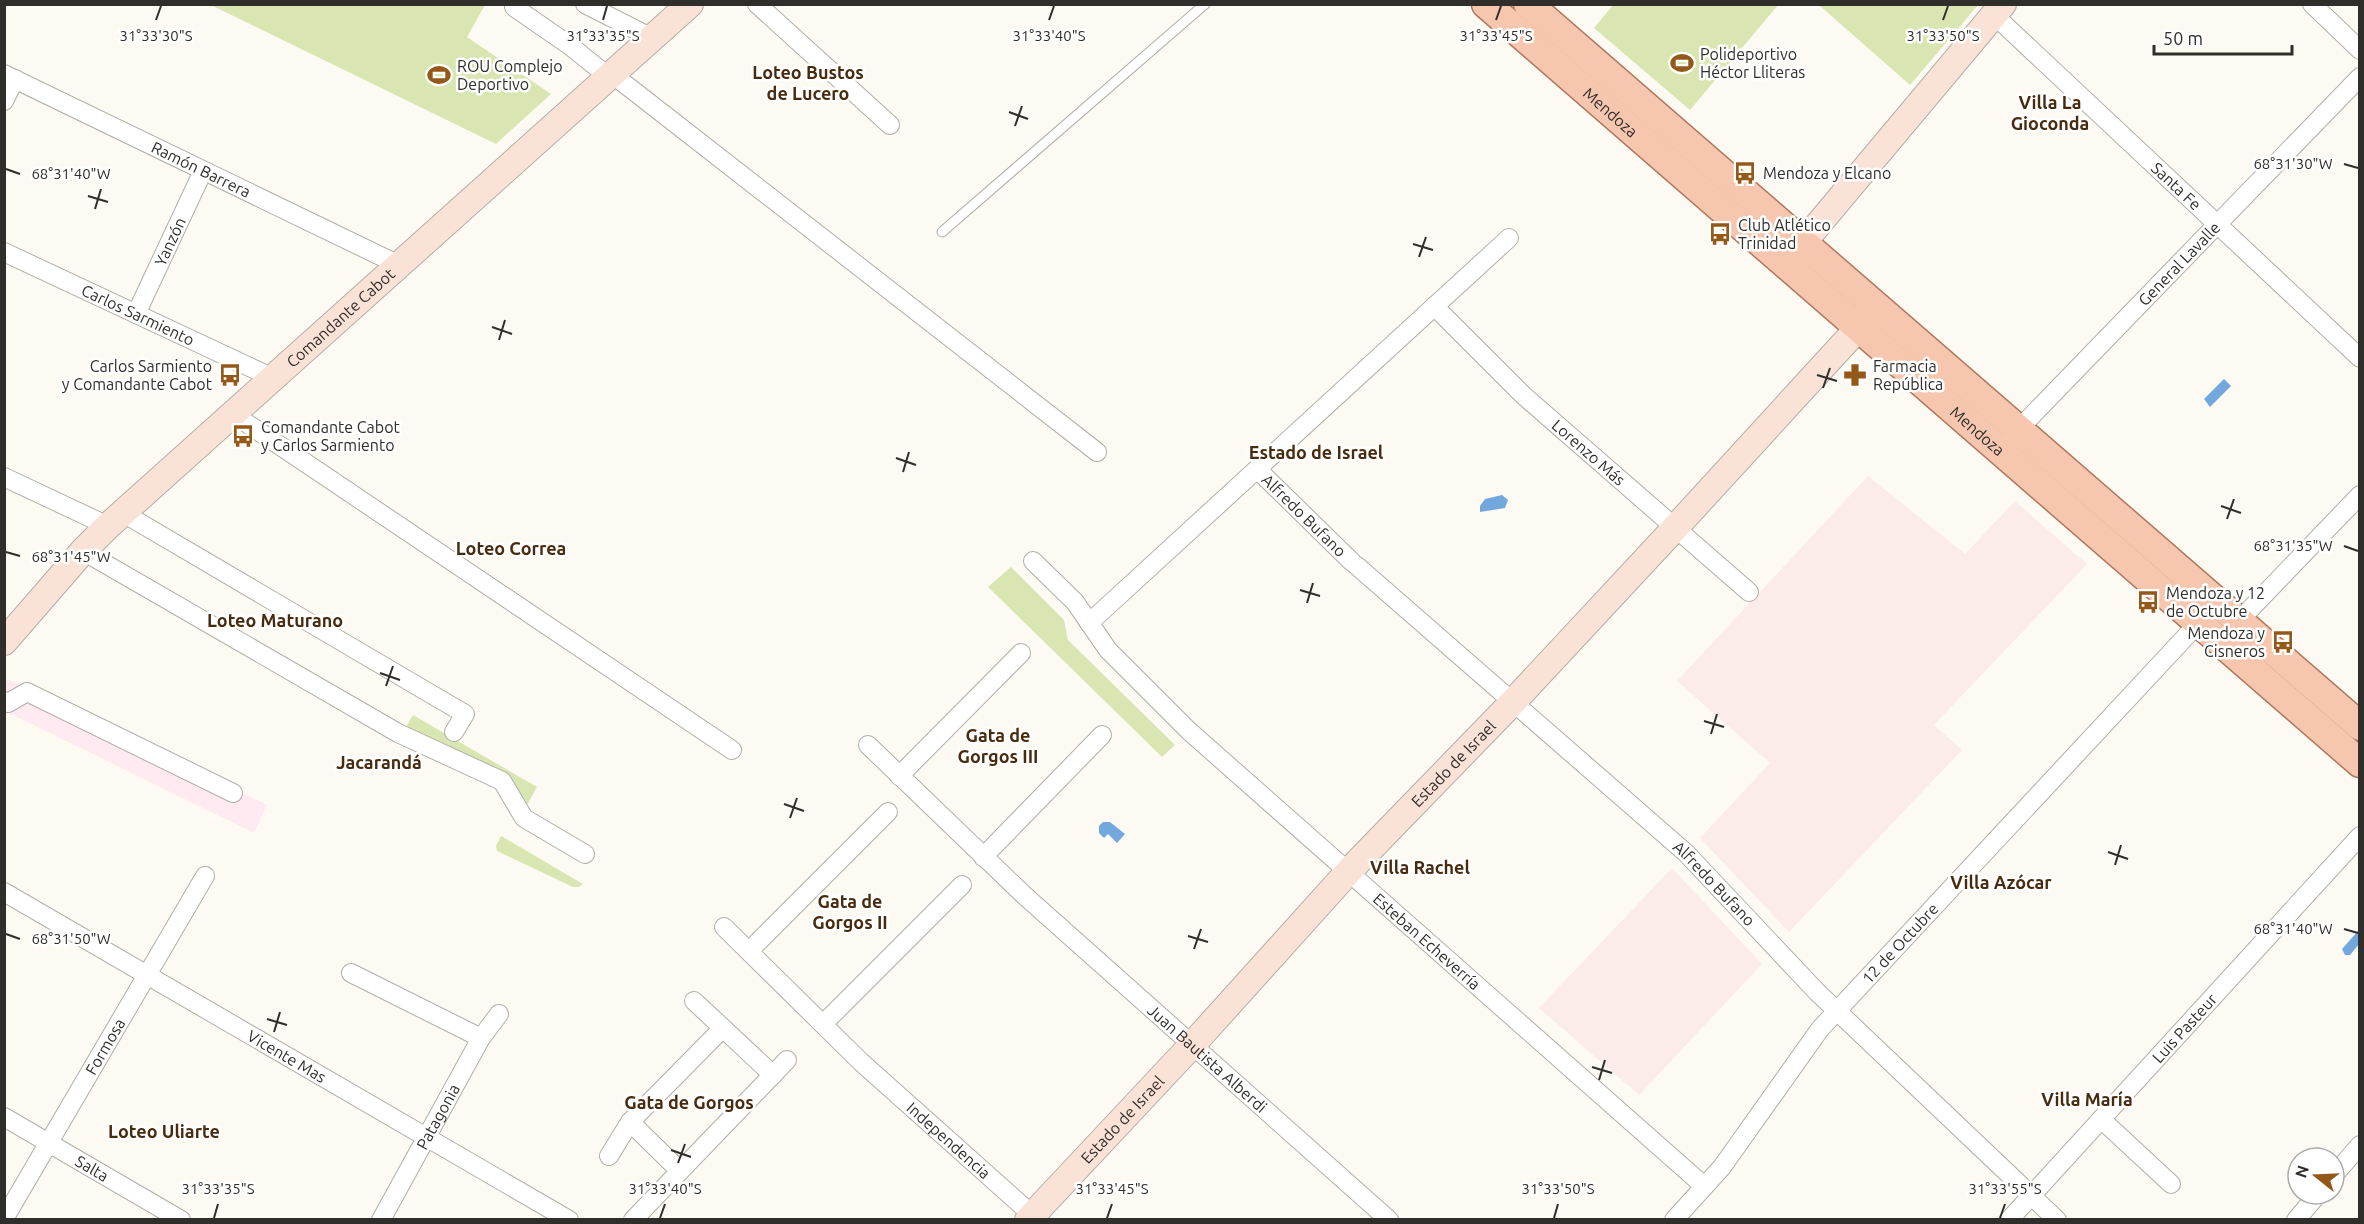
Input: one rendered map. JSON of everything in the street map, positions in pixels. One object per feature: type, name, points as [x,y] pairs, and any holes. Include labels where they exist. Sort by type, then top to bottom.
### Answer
[{"type":"main road","name":"Mendoza","points":[[1486,4],[1794,253]]},
{"type":"main road","name":"Mendoza","points":[[1528,4],[1794,253],[2218,622],[2360,763]]},
{"type":"main road","name":"Mendoza","points":[[2218,622],[2360,726]]},
{"type":"street","points":[[585,4],[652,38]]},
{"type":"street","name":"Comandante Cabot","points":[[4,642],[83,551],[115,519],[690,4]]},
{"type":"street","points":[[757,4],[890,125]]},
{"type":"street","points":[[2312,4],[2360,50]]},
{"type":"street","points":[[514,7],[610,76],[1096,452]]},
{"type":"street","points":[[1794,253],[1999,10]]},
{"type":"street","name":"Santa Fe","points":[[1999,10],[2217,224],[2360,358]]},
{"type":"street","points":[[4,101],[10,76]]},
{"type":"street","name":"Ramón Barrera","points":[[10,76],[399,265]]},
{"type":"street","name":"General Lavalle","points":[[2009,440],[2360,77]]},
{"type":"street","name":"Yanzón","points":[[136,314],[203,171]]},
{"type":"street","points":[[1089,623],[1509,238]]},
{"type":"street","name":"Carlos Sarmiento","points":[[4,252],[273,378]]},
{"type":"street","name":"Lorenzo Más","points":[[1434,306],[1524,394],[1749,592]]},
{"type":"street","name":"Estado de Israel","points":[[1033,1218],[1348,872],[1513,702],[1676,528],[1867,317]]},
{"type":"street","points":[[233,414],[732,750]]},
{"type":"street","name":"Alfredo Bufano","points":[[1257,469],[1355,564],[1686,853],[1837,1011],[2057,1220]]},
{"type":"street","points":[[4,477],[115,519],[465,714],[453,732]]},
{"type":"street","name":"12 de Octubre","points":[[1674,1220],[1722,1167],[1820,1029],[1837,1011],[2218,622],[2360,495]]},
{"type":"street","points":[[83,551],[398,733],[502,781],[524,818],[585,854]]},
{"type":"street","name":"Esteban Echeverría","points":[[1033,561],[1075,602],[1108,650],[1189,731],[1704,1186]]},
{"type":"street","points":[[899,776],[1021,653]]},
{"type":"street","points":[[4,701],[8,703],[27,692],[232,793]]},
{"type":"street","points":[[983,857],[1102,735]]},
{"type":"street","name":"Juan Bautista Alberdi","points":[[868,745],[1025,896],[1389,1220]]},
{"type":"street","points":[[749,951],[888,812]]},
{"type":"street","name":"Luis Pasteur","points":[[2009,1220],[2360,836]]},
{"type":"street","name":"Formosa","points":[[4,1219],[205,876]]},
{"type":"street","points":[[823,1024],[962,885]]},
{"type":"street","name":"Vicente Mas","points":[[4,892],[569,1220]]},
{"type":"street","name":"Independencia","points":[[724,927],[861,1062],[1033,1218]]},
{"type":"street","points":[[351,973],[481,1038]]},
{"type":"street","points":[[694,1001],[773,1075]]},
{"type":"street","name":"Patagonia","points":[[381,1220],[481,1038],[499,1014]]},
{"type":"street","points":[[609,1156],[630,1122],[723,1028]]},
{"type":"street","points":[[633,1220],[787,1060]]},
{"type":"street","name":"Salta","points":[[4,1117],[181,1220]]},
{"type":"street","points":[[2101,1119],[2171,1184]]},
{"type":"street","points":[[630,1122],[680,1171]]},
{"type":"street","points":[[2346,1162],[2360,1146]]},
{"type":"street","points":[[2296,1220],[2308,1206]]},
{"type":"lane","points":[[942,232],[1205,4]]},
{"type":"shaded area","points":[[1868,476],[1965,554],[2015,501],[2087,564],[1934,725],[1962,750],[1789,932],[1700,838],[1770,763],[1677,681]]},
{"type":"shaded area","points":[[8,679],[267,805],[254,833],[5,711],[4,683]]},
{"type":"shaded area","points":[[1672,868],[1762,964],[1639,1095],[1539,1008]]},
{"type":"green space","name":"ROU Complejo Deportivo","points":[[211,5],[485,5],[467,37],[551,94],[496,144]]},
{"type":"green space","name":"Polideportivo Héctor Lliteras","points":[[1613,5],[1778,5],[1690,110],[1594,28]]},
{"type":"green space","name":"Polideportivo Héctor Lliteras","points":[[1819,5],[1978,5],[1910,85]]},
{"type":"green space","points":[[1011,567],[1064,620],[1068,640],[1175,745],[1162,757],[988,587]]},
{"type":"green space","points":[[413,715],[537,787],[527,805],[507,774],[406,727]]},
{"type":"green space","points":[[501,836],[583,884],[573,887],[497,851],[496,846]]},
{"type":"water","points":[[2224,379],[2231,386],[2210,407],[2204,399]]},
{"type":"water","points":[[1502,495],[1508,500],[1505,508],[1480,512],[1480,506],[1485,499]]},
{"type":"water","points":[[1103,822],[1110,822],[1125,834],[1117,843],[1108,834],[1104,838],[1099,833],[1099,826]]},
{"type":"water","points":[[2359,930],[2359,944],[2350,955],[2345,955],[2342,949]]},
{"type":"place","name":"Polideportivo Héctor Lliteras","points":[[1682,63]]},
{"type":"place","name":"ROU Complejo Deportivo","points":[[439,75]]},
{"type":"place","name":"Mendoza y Elcano","points":[[1745,173]]},
{"type":"place","name":"Club Atlético Trinidad","points":[[1720,234]]},
{"type":"place","name":"Carlos Sarmiento y Comandante Cabot","points":[[230,375]]},
{"type":"place","name":"Farmacia República","points":[[1855,375]]},
{"type":"place","name":"Comandante Cabot y Carlos Sarmiento","points":[[243,436]]},
{"type":"place","name":"Mendoza y 12 de Octubre","points":[[2148,602]]},
{"type":"place","name":"Mendoza y Cisneros","points":[[2283,642]]},
{"type":"district","name":"Loteo Bustos de Lucero","points":[[808,82]]},
{"type":"district","name":"Villa La Gioconda","points":[[2050,112]]},
{"type":"district","name":"Estado de Israel","points":[[1316,452]]},
{"type":"district","name":"Loteo Correa","points":[[511,548]]},
{"type":"district","name":"Loteo Maturano","points":[[275,620]]},
{"type":"district","name":"Gata de Gorgos III","points":[[998,745]]},
{"type":"district","name":"Jacarandá","points":[[379,762]]},
{"type":"district","name":"Villa Rachel","points":[[1420,867]]},
{"type":"district","name":"Villa Azócar","points":[[2001,882]]},
{"type":"district","name":"Gata de Gorgos II","points":[[850,911]]},
{"type":"district","name":"Villa María","points":[[2087,1099]]},
{"type":"district","name":"Gata de Gorgos","points":[[689,1102]]},
{"type":"district","name":"Loteo Uliarte","points":[[164,1131]]}]
